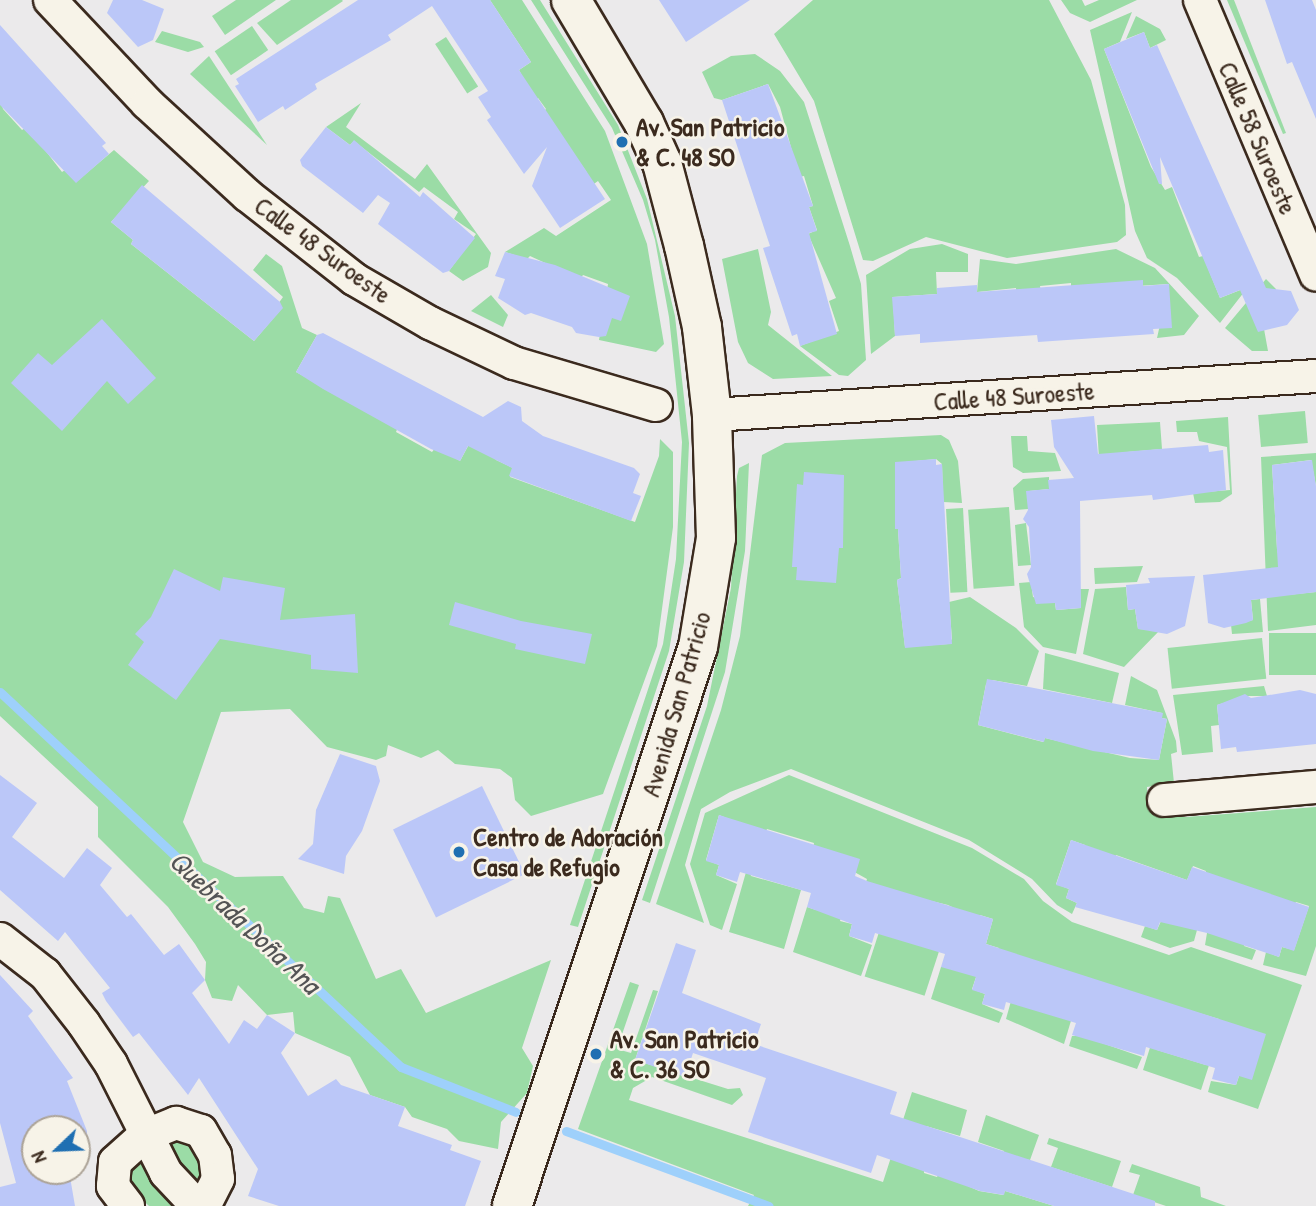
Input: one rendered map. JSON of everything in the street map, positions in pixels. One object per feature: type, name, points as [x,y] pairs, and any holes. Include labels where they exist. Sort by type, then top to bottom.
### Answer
[{"type":"street","name":"Calle 48 Suroeste","points":[[51,0],[147,103],[237,186],[354,279],[440,328],[514,363],[656,405]]},
{"type":"street","name":"Avenida San Patricio","points":[[512,1206],[698,647],[716,538],[712,415],[702,327],[662,163],[624,82],[570,0]]},
{"type":"street","name":"Calle 58 Suroeste","points":[[1200,0],[1316,275]]},
{"type":"street","name":"Calle 48 Suroeste","points":[[712,415],[1316,376]]},
{"type":"street","points":[[1164,800],[1316,787]]},
{"type":"street","points":[[0,939],[45,974],[84,1024],[111,1063],[144,1136],[166,1173],[197,1206]]},
{"type":"street","points":[[128,1206],[113,1186],[112,1175],[119,1157],[144,1136],[176,1123],[201,1131],[219,1167],[215,1191],[204,1206]]},
{"type":"green space","points":[[236,0],[276,0],[225,35],[212,16]]},
{"type":"green space","points":[[291,0],[343,1],[277,45],[257,23]]},
{"type":"green space","points":[[490,0],[522,0],[605,131],[647,244],[664,344],[656,352],[599,340],[608,284],[583,275],[580,279],[530,256],[527,259],[505,252],[544,228],[556,236],[611,200],[598,181],[591,186],[586,171],[543,112],[546,109],[538,98],[534,100],[519,70],[531,62]]},
{"type":"green space","points":[[531,0],[540,0],[618,125],[647,199],[675,316],[689,443],[684,562],[669,651],[578,927],[570,925],[663,644],[676,559],[682,442],[669,317],[655,240],[643,200],[612,128]]},
{"type":"green space","points":[[813,0],[1049,0],[1091,80],[1125,205],[1126,235],[1117,242],[1007,258],[926,237],[873,261],[863,260],[814,101],[774,34]]},
{"type":"green space","points":[[1061,0],[1082,0],[1085,6],[1099,0],[1137,0],[1090,22],[1070,13]]},
{"type":"green space","points":[[1227,0],[1234,0],[1286,133],[1283,134]]},
{"type":"green space","points":[[1132,12],[1120,42],[1104,49],[1151,167],[1165,190],[1172,187],[1199,257],[1203,256],[1220,298],[1248,287],[1220,323],[1177,278],[1147,258],[1135,231],[1090,30]]},
{"type":"green space","points":[[1136,16],[1160,29],[1166,40],[1150,48],[1144,32],[1126,39]]},
{"type":"green space","points":[[252,26],[268,50],[231,75],[215,51]]},
{"type":"green space","points":[[162,31],[200,42],[204,47],[188,52],[155,42]]},
{"type":"green space","points":[[446,37],[478,86],[467,94],[435,44]]},
{"type":"green space","points":[[755,54],[780,71],[804,102],[861,284],[866,360],[848,376],[839,375],[800,346],[839,331],[829,301],[836,298],[808,234],[817,230],[809,207],[813,206],[804,176],[799,177],[780,107],[768,84],[722,100],[714,98],[702,72],[731,56]]},
{"type":"green space","points":[[209,56],[267,145],[190,74]]},
{"type":"green space","points":[[0,97],[3,109],[22,130],[27,127],[62,172],[65,170],[76,182],[114,150],[149,181],[111,222],[133,240],[131,244],[254,341],[282,308],[278,304],[283,297],[253,270],[266,254],[282,266],[302,328],[317,335],[296,372],[398,427],[396,432],[432,452],[436,447],[460,461],[480,424],[496,460],[513,468],[510,477],[635,522],[659,456],[660,439],[673,452],[673,527],[657,646],[603,794],[531,816],[515,800],[512,778],[500,769],[455,764],[438,750],[421,758],[388,745],[386,756],[376,760],[327,747],[290,709],[221,712],[183,822],[203,862],[235,877],[283,876],[304,908],[324,913],[328,896],[340,898],[376,979],[401,969],[426,1013],[551,960],[522,1048],[533,1066],[527,1093],[501,1122],[498,1149],[459,1141],[447,1129],[412,1117],[405,1107],[370,1095],[350,1057],[295,1033],[293,1012],[267,1015],[238,985],[232,1001],[212,998],[205,980],[206,962],[195,944],[168,907],[98,837],[98,807],[0,716]]},
{"type":"green space","points":[[361,103],[346,127],[415,179],[427,164],[491,253],[488,267],[463,281],[449,271],[476,234],[454,219],[458,212],[424,187],[419,192],[354,141],[350,145],[326,127]]},
{"type":"green space","points":[[942,244],[968,254],[968,272],[936,272],[937,294],[893,297],[895,336],[871,354],[866,275],[910,249]]},
{"type":"green space","points":[[758,249],[771,312],[768,325],[832,376],[773,379],[748,363],[738,342],[722,259]]},
{"type":"green space","points":[[1116,249],[1155,268],[1199,316],[1184,335],[1157,338],[1169,284],[1071,290],[1071,283],[1040,286],[1041,292],[1016,294],[1016,288],[977,292],[980,259],[1016,264]]},
{"type":"green space","points":[[1266,279],[1276,289],[1264,329],[1268,351],[1252,351],[1225,328]]},
{"type":"green space","points":[[491,295],[508,315],[503,327],[471,311]]},
{"type":"green space","points":[[1305,411],[1308,443],[1261,447],[1258,415]]},
{"type":"green space","points":[[1228,417],[1232,494],[1220,502],[1195,503],[1193,493],[1230,490],[1227,447],[1199,441],[1197,432],[1177,432],[1176,421]]},
{"type":"green space","points":[[1160,422],[1162,449],[1127,452],[1101,493],[1097,425]]},
{"type":"green space","points":[[941,435],[949,440],[958,461],[962,503],[943,502],[942,464],[936,459],[895,463],[895,529],[898,529],[901,578],[897,580],[905,647],[948,644],[952,639],[949,602],[970,597],[1016,628],[1039,651],[1027,686],[992,680],[986,684],[978,725],[1043,742],[1045,738],[1130,758],[1159,760],[1167,719],[1162,718],[1162,713],[1125,705],[1131,676],[1157,690],[1176,741],[1177,752],[1171,754],[1174,783],[1147,787],[1148,810],[1186,817],[1316,807],[1316,946],[1306,976],[1263,965],[1266,952],[1279,957],[1282,947],[1294,950],[1309,906],[1296,902],[1294,905],[1205,875],[1206,871],[1193,866],[1187,880],[1116,855],[1114,859],[1084,849],[1085,845],[1071,840],[1056,884],[1069,889],[1066,898],[1077,903],[1072,914],[1057,905],[1032,879],[969,840],[791,769],[730,792],[701,809],[685,865],[704,923],[656,904],[721,710],[740,636],[762,455],[785,443]]},
{"type":"green space","points":[[1011,436],[1027,436],[1028,451],[1055,453],[1061,471],[1023,473],[1013,467]]},
{"type":"green space","points":[[1316,453],[1316,486],[1311,460],[1272,465],[1277,549],[1287,595],[1316,592],[1316,625],[1268,631],[1261,457]]},
{"type":"green space","points":[[749,463],[745,551],[725,672],[650,903],[642,900],[707,706],[731,588],[737,476],[739,468]]},
{"type":"green space","points":[[1049,477],[1049,489],[1029,491],[1028,509],[1015,510],[1013,488],[1023,479]]},
{"type":"green space","points":[[1009,507],[1015,586],[974,589],[968,510]]},
{"type":"green space","points":[[963,508],[967,592],[950,593],[946,509]]},
{"type":"green space","points":[[1026,523],[1031,565],[1018,566],[1015,525]]},
{"type":"green space","points":[[1143,566],[1137,582],[1095,584],[1094,568]]},
{"type":"green space","points":[[1031,582],[1033,597],[1055,603],[1056,610],[1081,608],[1080,589],[1089,589],[1076,654],[1043,647],[1024,627],[1019,583]]},
{"type":"green space","points":[[1126,587],[1128,610],[1135,609],[1138,629],[1160,630],[1124,667],[1083,654],[1095,589]]},
{"type":"green space","points":[[1260,599],[1263,632],[1232,634],[1231,625],[1253,620],[1251,600]]},
{"type":"green space","points":[[1269,633],[1316,633],[1316,675],[1269,675]]},
{"type":"green space","points":[[1262,638],[1266,679],[1172,689],[1168,648]]},
{"type":"green space","points":[[1045,653],[1119,673],[1112,703],[1043,689]]},
{"type":"green space","points":[[1264,686],[1267,696],[1247,696],[1217,705],[1219,725],[1211,726],[1213,752],[1182,755],[1173,695]]},
{"type":"green space","points":[[789,775],[972,848],[1024,879],[1043,901],[1072,922],[1169,955],[1191,947],[1302,985],[1258,1109],[1208,1092],[1211,1081],[1236,1085],[1239,1076],[1219,1019],[998,953],[999,948],[986,944],[993,919],[980,915],[978,920],[948,905],[865,885],[867,879],[813,849],[814,843],[767,829],[765,833],[719,815],[706,860],[719,865],[716,875],[737,884],[722,930],[710,925],[690,864],[705,813]]},
{"type":"green space","points":[[748,865],[751,876],[801,890],[784,949],[729,932]]},
{"type":"green space","points":[[845,904],[840,921],[852,924],[849,936],[872,945],[861,976],[793,952],[807,907],[816,910]]},
{"type":"green space","points":[[1161,921],[1197,930],[1194,941],[1170,948],[1141,937],[1145,926],[1157,930]]},
{"type":"green space","points":[[881,926],[941,945],[925,996],[865,976]]},
{"type":"green space","points":[[1207,933],[1248,935],[1244,946],[1256,950],[1252,960],[1205,945]]},
{"type":"green space","points":[[980,965],[972,989],[985,994],[982,1004],[1003,1013],[999,1023],[931,999],[941,967]]},
{"type":"green space","points":[[630,982],[639,985],[617,1049],[631,1053],[653,990],[658,991],[635,1060],[728,1089],[740,1088],[743,1095],[732,1105],[652,1077],[633,1088],[629,1100],[883,1182],[912,1092],[967,1110],[960,1136],[926,1126],[924,1173],[937,1177],[939,1173],[979,1191],[1003,1195],[1005,1191],[1054,1206],[748,1206],[754,1195],[578,1129]]},
{"type":"green space","points":[[1013,994],[1073,1014],[1064,1044],[1006,1019]]},
{"type":"green space","points":[[1072,1036],[1082,1036],[1142,1057],[1137,1069],[1069,1046]]},
{"type":"green space","points":[[1153,1038],[1157,1050],[1206,1065],[1211,1059],[1201,1090],[1143,1070]]},
{"type":"green space","points":[[986,1115],[1039,1135],[1030,1160],[1003,1156],[1004,1151],[978,1142]]},
{"type":"green space","points":[[185,1136],[200,1153],[202,1180],[191,1178],[168,1149],[171,1140]]},
{"type":"green space","points":[[1049,1138],[1121,1161],[1112,1187],[1051,1167],[1058,1148],[1047,1144]]},
{"type":"green space","points":[[139,1161],[171,1201],[171,1206],[149,1206],[135,1193],[127,1173]]},
{"type":"green space","points":[[1132,1164],[1200,1187],[1201,1197],[1226,1206],[1166,1206],[1133,1195],[1140,1175],[1129,1172]]},
{"type":"building","points":[[113,0],[142,0],[164,9],[153,40],[138,47],[107,13]]},
{"type":"building","points":[[358,0],[490,0],[531,62],[519,70],[605,199],[560,228],[532,186],[547,147],[524,174],[487,120],[491,117],[478,97],[488,91],[432,6],[388,35],[391,40],[315,84],[317,89],[285,110],[283,106],[258,122],[235,86],[239,84],[236,79]]},
{"type":"building","points":[[659,0],[750,0],[686,42]]},
{"type":"building","points":[[1265,0],[1312,0],[1316,10],[1316,119],[1292,62],[1287,64]]},
{"type":"building","points":[[0,25],[106,143],[102,146],[109,154],[76,183],[0,105]]},
{"type":"building","points":[[1144,32],[1150,48],[1157,45],[1266,288],[1291,291],[1299,310],[1287,325],[1258,332],[1240,290],[1220,298],[1160,157],[1162,184],[1159,184],[1104,49]]},
{"type":"building","points":[[768,84],[813,206],[809,207],[817,231],[809,233],[837,334],[800,346],[797,334],[792,336],[763,248],[770,246],[722,100]]},
{"type":"building","points":[[326,127],[350,145],[354,140],[420,197],[423,192],[475,238],[449,271],[443,273],[378,224],[390,203],[378,195],[363,213],[302,166],[300,160]]},
{"type":"building","points":[[142,185],[280,302],[283,308],[254,341],[131,244],[133,240],[111,222]]},
{"type":"building","points":[[505,252],[555,265],[630,296],[621,321],[612,318],[606,336],[599,337],[576,333],[572,327],[531,313],[525,315],[498,298],[505,279],[495,276]]},
{"type":"building","points":[[1143,280],[1143,286],[1169,284],[1172,328],[1153,329],[1154,334],[1038,342],[1037,335],[920,343],[920,334],[895,336],[892,297],[937,294],[937,288],[977,285],[977,292]]},
{"type":"building","points":[[102,319],[156,378],[128,404],[107,381],[62,431],[11,383],[38,353],[52,365]]},
{"type":"building","points":[[323,333],[483,417],[508,401],[521,407],[522,421],[543,436],[634,468],[640,474],[633,493],[641,496],[631,521],[509,476],[512,468],[468,446],[460,461],[431,449],[323,389],[296,372],[317,335]]},
{"type":"building","points":[[1094,416],[1098,454],[1208,445],[1209,452],[1223,450],[1226,490],[1153,500],[1152,495],[1080,501],[1081,608],[1056,610],[1055,603],[1036,604],[1027,574],[1031,567],[1029,527],[1023,519],[1028,510],[1026,491],[1049,489],[1048,480],[1074,478],[1054,447],[1051,420]]},
{"type":"building","points":[[936,459],[936,465],[942,464],[952,644],[905,648],[897,580],[901,578],[898,529],[895,529],[895,462]]},
{"type":"building","points":[[1312,460],[1316,486],[1316,592],[1251,600],[1253,620],[1246,623],[1224,628],[1208,623],[1203,575],[1278,567],[1272,465]]},
{"type":"building","points":[[804,472],[844,475],[843,548],[839,548],[836,583],[796,580],[797,567],[792,567],[797,484],[803,485]]},
{"type":"building","points":[[174,569],[220,591],[223,577],[285,588],[280,620],[355,614],[358,673],[311,669],[311,655],[220,639],[176,700],[128,665],[144,642],[135,634],[151,617]]},
{"type":"building","points":[[1195,576],[1185,626],[1167,634],[1138,629],[1135,609],[1128,610],[1126,585],[1150,583],[1148,578]]},
{"type":"building","points":[[455,602],[521,621],[592,634],[585,664],[515,649],[516,644],[449,625]]},
{"type":"building","points":[[987,679],[1163,713],[1162,718],[1167,719],[1159,760],[1093,751],[1045,738],[1044,742],[978,725]]},
{"type":"building","points":[[1300,690],[1316,694],[1316,744],[1237,752],[1236,747],[1221,749],[1217,705],[1245,694],[1251,698]]},
{"type":"building","points":[[340,754],[376,766],[380,781],[362,831],[346,856],[344,874],[298,859],[313,844],[316,810]]},
{"type":"building","points":[[0,775],[37,803],[12,837],[64,878],[87,848],[112,868],[100,885],[127,917],[131,914],[164,955],[179,944],[205,980],[192,993],[229,1044],[244,1020],[257,1029],[267,1015],[295,1033],[281,1053],[308,1096],[336,1079],[341,1085],[405,1107],[398,1126],[452,1145],[450,1150],[481,1161],[465,1206],[279,1206],[248,1196],[258,1169],[199,1078],[188,1095],[139,1033],[133,1037],[102,993],[110,988],[65,932],[58,941],[0,890]]},
{"type":"building","name":"Centro de Adoración Casa de Refugio","points":[[482,786],[525,874],[436,917],[393,829]]},
{"type":"building","points":[[719,815],[860,859],[855,876],[867,881],[993,919],[986,944],[1266,1034],[1252,1080],[1239,1076],[1236,1085],[1212,1079],[1215,1068],[1146,1047],[1144,1056],[1072,1035],[1076,1023],[1006,1002],[1004,1010],[982,1004],[985,994],[972,990],[976,977],[941,967],[945,954],[875,933],[872,943],[849,936],[852,924],[807,907],[811,893],[740,872],[737,882],[716,875],[719,865],[706,861]]},
{"type":"building","points":[[1071,840],[1187,880],[1192,867],[1309,907],[1294,951],[1282,947],[1279,957],[1207,933],[1160,922],[1157,930],[1075,907],[1077,903],[1066,898],[1069,889],[1056,885]]},
{"type":"building","points":[[676,943],[696,950],[682,993],[761,1024],[754,1044],[897,1092],[890,1114],[1155,1201],[1155,1206],[1054,1206],[1005,1191],[1004,1195],[980,1191],[877,1155],[871,1173],[748,1132],[766,1078],[693,1053],[685,1077],[635,1060]]},
{"type":"building","points":[[0,975],[33,1011],[28,1016],[73,1078],[67,1081],[81,1115],[21,1115],[21,1185],[71,1185],[75,1206],[0,1206],[0,1187],[16,1183],[0,1123]]},
{"type":"waterway","name":"Quebrada Doña Ana","points":[[0,692],[401,1067],[516,1112]]},
{"type":"waterway","name":"Quebrada Doña Ana","points":[[566,1131],[769,1206]]},
{"type":"place","name":"Av. San Patricio & C. 48 SO","points":[[622,142]]},
{"type":"place","name":"Centro de Adoración Casa de Refugio","points":[[459,852]]},
{"type":"place","name":"Av. San Patricio & C. 36 SO","points":[[596,1054]]}]
